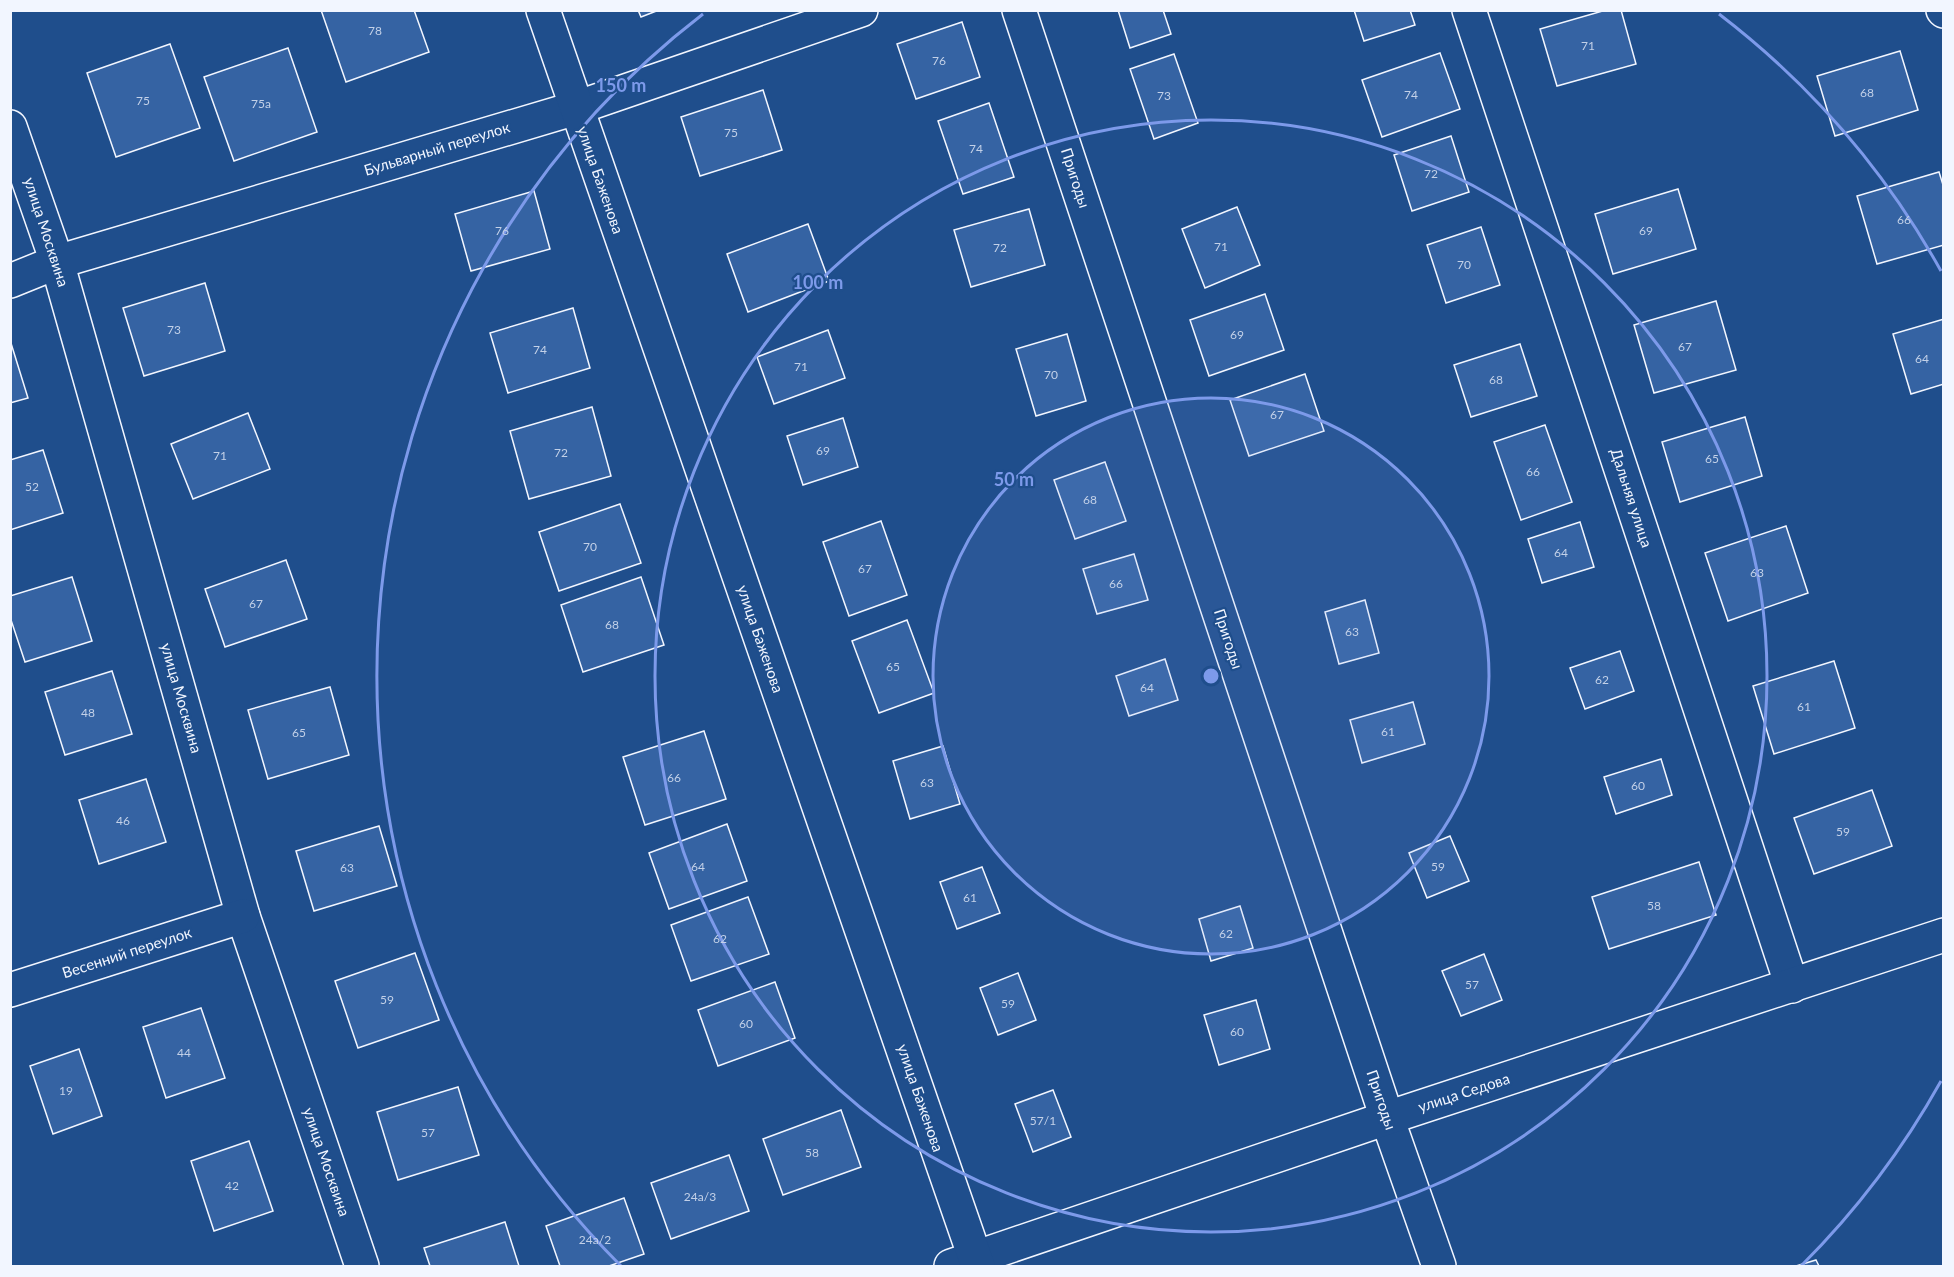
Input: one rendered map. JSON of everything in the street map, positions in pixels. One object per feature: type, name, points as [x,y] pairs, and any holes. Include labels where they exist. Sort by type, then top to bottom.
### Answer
[{"type":"street","name":"улица Баженова","points":[[543,10],[968,1264]]},
{"type":"street","name":"Бульварный переулок","points":[[10,281],[57,262],[576,108],[861,10]]},
{"type":"street","name":"Пригоды","points":[[1019,10],[1387,1118],[1439,1266]]},
{"type":"street","name":"Дальняя улица","points":[[1469,10],[1792,986]]},
{"type":"street","name":"улица Москвина","points":[[10,127],[57,262],[243,916],[362,1266]]},
{"type":"street","name":"Весенний переулок","points":[[10,990],[243,916]]},
{"type":"street","name":"улица Седова","points":[[968,1264],[1387,1118],[1944,935]]},
{"type":"building","points":[[321,10],[414,10],[429,52],[346,82]]},
{"type":"building","points":[[638,10],[659,10],[641,17]]},
{"type":"building","points":[[1118,10],[1163,10],[1171,34],[1130,48]]},
{"type":"building","points":[[1354,10],[1410,10],[1415,25],[1364,41]]},
{"type":"building","points":[[1606,10],[1621,10],[1636,64],[1557,86],[1540,29]]},
{"type":"building","points":[[962,22],[980,77],[916,99],[897,44]]},
{"type":"building","points":[[170,44],[200,128],[116,157],[87,73]]},
{"type":"building","points":[[288,48],[317,132],[234,161],[204,77]]},
{"type":"building","points":[[1900,51],[1918,110],[1835,136],[1817,76]]},
{"type":"building","points":[[1440,53],[1460,109],[1382,137],[1362,80]]},
{"type":"building","points":[[1174,54],[1198,123],[1154,139],[1130,69]]},
{"type":"building","points":[[763,90],[782,150],[700,176],[681,117]]},
{"type":"building","points":[[989,103],[1014,177],[963,194],[938,121]]},
{"type":"building","points":[[1451,136],[1469,192],[1412,211],[1394,155]]},
{"type":"building","points":[[1939,172],[1944,188],[1944,245],[1877,264],[1857,196]]},
{"type":"building","points":[[1678,189],[1696,249],[1613,274],[1595,214]]},
{"type":"building","points":[[534,191],[550,249],[471,271],[455,214]]},
{"type":"building","points":[[1237,207],[1260,265],[1205,288],[1182,229]]},
{"type":"building","points":[[1029,209],[1045,265],[971,287],[954,230]]},
{"type":"building","points":[[808,224],[829,281],[748,312],[727,254]]},
{"type":"building","points":[[1481,227],[1500,285],[1446,303],[1427,245]]},
{"type":"building","points":[[205,283],[225,351],[144,376],[123,308]]},
{"type":"building","points":[[1265,294],[1284,350],[1209,376],[1190,320]]},
{"type":"building","points":[[1716,301],[1736,370],[1654,393],[1634,325]]},
{"type":"building","points":[[573,308],[590,368],[508,393],[490,333]]},
{"type":"building","points":[[1944,319],[1944,384],[1911,394],[1893,334]]},
{"type":"building","points":[[828,330],[845,378],[774,404],[757,357]]},
{"type":"building","points":[[1067,334],[1086,401],[1036,416],[1016,349]]},
{"type":"building","points":[[10,340],[28,398],[10,403]]},
{"type":"building","points":[[1520,344],[1537,396],[1471,417],[1454,365]]},
{"type":"building","points":[[1305,374],[1324,431],[1249,456],[1230,400]]},
{"type":"building","points":[[592,407],[611,476],[529,499],[510,431]]},
{"type":"building","points":[[248,413],[270,469],[193,499],[171,444]]},
{"type":"building","points":[[1745,417],[1762,476],[1680,502],[1662,442]]},
{"type":"building","points":[[843,418],[858,467],[803,485],[787,436]]},
{"type":"building","points":[[1545,425],[1572,502],[1521,520],[1494,442]]},
{"type":"building","points":[[43,450],[63,513],[10,530],[10,460]]},
{"type":"building","points":[[1105,462],[1126,521],[1075,539],[1054,480]]},
{"type":"building","points":[[620,504],[641,563],[559,591],[539,532]]},
{"type":"building","points":[[881,521],[907,595],[849,616],[823,542]]},
{"type":"building","points":[[1580,522],[1594,567],[1542,583],[1528,539]]},
{"type":"building","points":[[1786,526],[1808,593],[1728,621],[1705,553]]},
{"type":"building","points":[[1134,554],[1148,600],[1097,614],[1083,569]]},
{"type":"building","points":[[286,560],[307,619],[225,647],[205,589]]},
{"type":"building","points":[[72,577],[92,641],[25,662],[10,617],[10,596]]},
{"type":"building","points":[[641,577],[664,645],[583,672],[561,605]]},
{"type":"building","points":[[1365,600],[1379,653],[1339,664],[1325,612]]},
{"type":"building","points":[[907,620],[934,693],[879,713],[852,641]]},
{"type":"building","points":[[1620,651],[1634,691],[1585,709],[1570,668]]},
{"type":"building","points":[[1165,659],[1178,700],[1129,716],[1116,676]]},
{"type":"building","points":[[1834,661],[1855,728],[1774,754],[1753,686]]},
{"type":"building","points":[[112,671],[132,734],[65,755],[45,692]]},
{"type":"building","points":[[330,687],[349,755],[268,779],[248,710]]},
{"type":"building","points":[[1413,702],[1425,744],[1362,763],[1350,720]]},
{"type":"building","points":[[704,731],[726,799],[645,825],[623,757]]},
{"type":"building","points":[[943,746],[960,804],[910,819],[893,761]]},
{"type":"building","points":[[1661,759],[1672,795],[1616,814],[1604,777]]},
{"type":"building","points":[[146,779],[166,842],[99,864],[79,800]]},
{"type":"building","points":[[1872,790],[1892,846],[1814,874],[1794,818]]},
{"type":"building","points":[[727,824],[747,881],[669,909],[649,853]]},
{"type":"building","points":[[379,826],[397,886],[314,911],[296,851]]},
{"type":"building","points":[[1450,836],[1469,881],[1427,898],[1409,853]]},
{"type":"building","points":[[1699,862],[1716,915],[1609,949],[1592,897]]},
{"type":"building","points":[[982,867],[1000,913],[957,929],[940,882]]},
{"type":"building","points":[[748,897],[769,954],[691,981],[671,925]]},
{"type":"building","points":[[1240,906],[1253,948],[1211,961],[1199,919]]},
{"type":"building","points":[[415,953],[439,1020],[358,1048],[335,981]]},
{"type":"building","points":[[1484,954],[1502,1000],[1461,1016],[1442,971]]},
{"type":"building","points":[[1018,973],[1036,1020],[998,1035],[980,988]]},
{"type":"building","points":[[775,982],[795,1038],[718,1066],[698,1010]]},
{"type":"building","points":[[1256,1000],[1270,1049],[1219,1065],[1204,1015]]},
{"type":"building","points":[[201,1008],[225,1078],[166,1098],[143,1027]]},
{"type":"building","points":[[79,1049],[102,1116],[53,1134],[30,1066]]},
{"type":"building","points":[[458,1087],[479,1155],[398,1180],[377,1112]]},
{"type":"building","points":[[1053,1090],[1071,1137],[1033,1152],[1015,1104]]},
{"type":"building","points":[[841,1110],[861,1167],[783,1195],[763,1139]]},
{"type":"building","points":[[249,1141],[273,1211],[214,1231],[191,1161]]},
{"type":"building","points":[[729,1155],[749,1211],[671,1239],[651,1183]]},
{"type":"building","points":[[624,1198],[644,1254],[609,1266],[560,1266],[546,1226]]},
{"type":"building","points":[[505,1222],[519,1266],[430,1266],[424,1248]]},
{"type":"building","points":[[1816,1260],[1819,1266],[1796,1266]]}]
